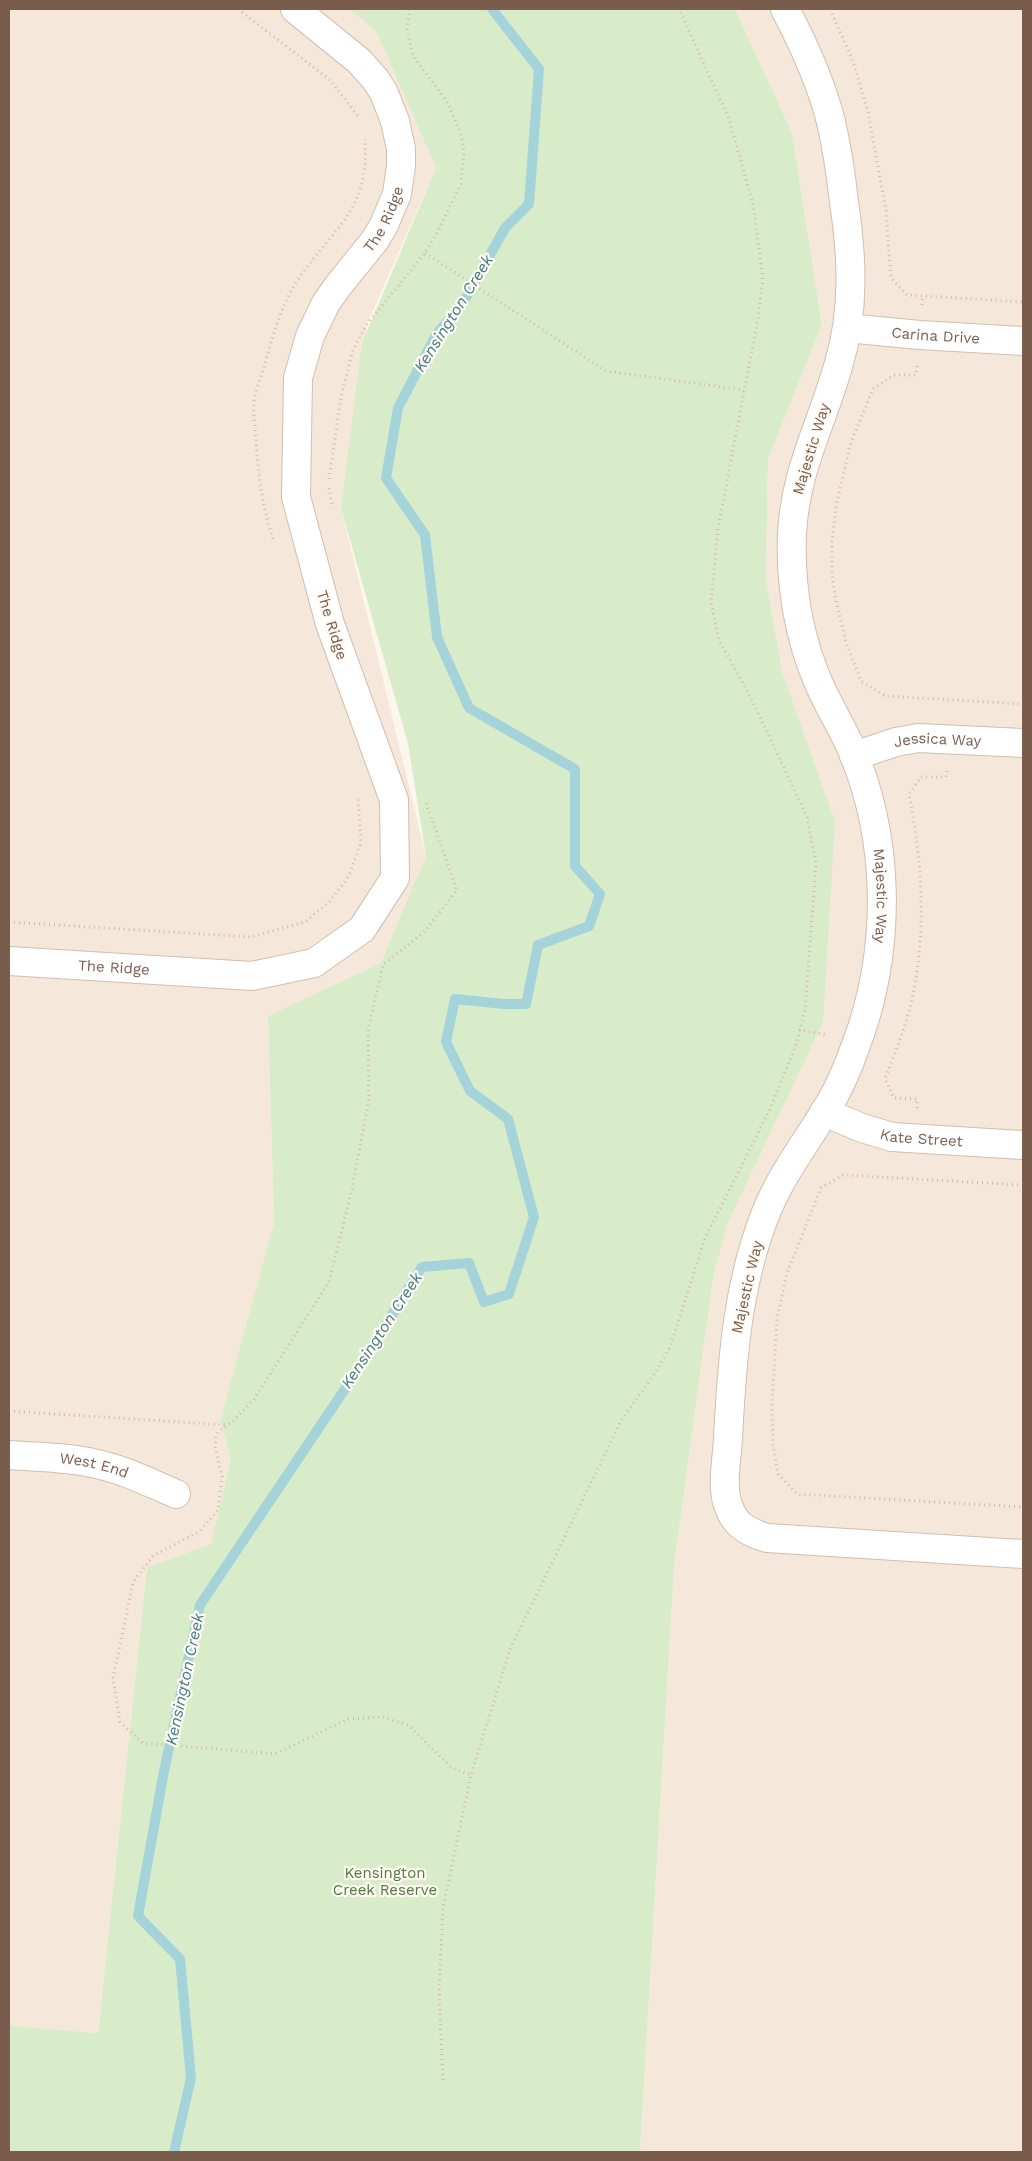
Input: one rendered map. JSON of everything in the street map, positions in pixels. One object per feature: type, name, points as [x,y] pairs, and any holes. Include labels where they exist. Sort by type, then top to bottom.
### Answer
[{"type":"street","name":"The Ridge","points":[[9,961],[252,976],[314,963],[362,929],[395,878],[394,800],[330,624],[296,496],[298,378],[310,336],[326,303],[375,240],[384,225],[397,194],[401,166],[400,142],[390,107],[376,80],[360,61],[295,9]]},
{"type":"street","name":"Majestic Way","points":[[786,9],[811,64],[832,130],[850,246],[851,285],[847,328],[840,362],[800,475],[794,511],[792,553],[795,598],[806,646],[821,688],[854,756],[867,792],[878,844],[882,915],[875,978],[843,1079],[794,1158],[766,1212],[746,1276],[737,1326],[731,1383],[725,1488],[726,1502],[731,1514],[745,1529],[767,1538],[1023,1554]]},
{"type":"street","name":"Carina Drive","points":[[847,328],[1023,342]]},
{"type":"street","name":"Jessica Way","points":[[854,756],[913,739],[949,738],[1023,743]]},
{"type":"street","name":"Kate Street","points":[[824,1112],[862,1128],[892,1136],[1023,1145]]},
{"type":"street","name":"West End","points":[[9,1455],[66,1459],[97,1464],[125,1472],[176,1494]]},
{"type":"path","points":[[238,9],[330,80],[347,101],[360,122]]},
{"type":"path","points":[[443,2080],[439,1991],[443,1908],[471,1775],[510,1648],[622,1419],[657,1370],[670,1347],[705,1238],[771,1107],[796,1045],[805,1010],[816,863],[807,817],[751,698],[719,640],[711,602],[718,529],[758,318],[763,279],[753,204],[729,120],[679,9]]},
{"type":"path","points":[[830,9],[853,61],[868,112],[886,211],[891,278],[907,295],[1023,302]]},
{"type":"path","points":[[274,541],[265,514],[258,476],[254,402],[271,341],[286,302],[298,280],[352,210],[362,189],[366,156],[364,132]]},
{"type":"path","points":[[425,253],[606,371],[744,390]]},
{"type":"path","points":[[920,335],[916,375],[894,374],[873,389],[850,445],[841,478],[834,523],[832,574],[838,614],[846,642],[861,681],[885,696],[1023,704]]},
{"type":"path","points":[[909,794],[921,777],[946,777],[947,769]]},
{"type":"path","points":[[9,922],[251,937],[305,922],[330,901],[349,876],[360,842],[359,801],[356,792]]},
{"type":"path","points":[[1023,1185],[843,1174],[821,1188],[787,1272],[777,1319],[773,1362],[772,1424],[778,1474],[797,1494],[1023,1507]]},
{"type":"path","points":[[9,1411],[227,1425]]},
{"type":"path","points":[[216,1435],[215,1446],[222,1477],[218,1510],[200,1531],[153,1556],[133,1582],[113,1678],[120,1722],[143,1743],[275,1754],[348,1719],[382,1718],[408,1725],[452,1768],[471,1775]]},
{"type":"shaded area","points":[[9,9],[348,9],[376,31],[436,168],[367,324],[341,508],[426,856],[383,965],[268,1016],[274,1222],[220,1421],[231,1458],[211,1544],[147,1567],[98,2033],[9,2027]]},
{"type":"shaded area","points":[[735,9],[1023,9],[1023,2152],[640,2152],[674,1567],[713,1278],[835,821],[782,671],[766,580],[768,459],[822,325],[792,133]]},
{"type":"green space","name":"Kensington Creek Reserve","points":[[348,9],[735,9],[792,133],[822,325],[768,459],[766,580],[782,671],[835,821],[823,1022],[728,1222],[713,1278],[674,1567],[640,2152],[9,2152],[9,2026],[98,2033],[147,1567],[211,1544],[231,1458],[220,1421],[274,1222],[268,1016],[381,963],[426,856],[408,744],[341,508],[362,343],[436,168],[376,31]]},
{"type":"waterway","name":"Kensington Creek","points":[[174,2152],[191,2078],[180,1959],[138,1916],[164,1771],[200,1605],[351,1380],[422,1267],[469,1263],[484,1302],[509,1294],[534,1217],[508,1119],[470,1091],[446,1042],[455,999],[504,1004],[526,1004],[538,945],[589,926],[600,894],[575,866],[575,769],[469,708],[437,637],[425,535],[386,478],[398,408],[436,335],[463,303],[505,228],[529,204],[539,69],[492,9]]}]
